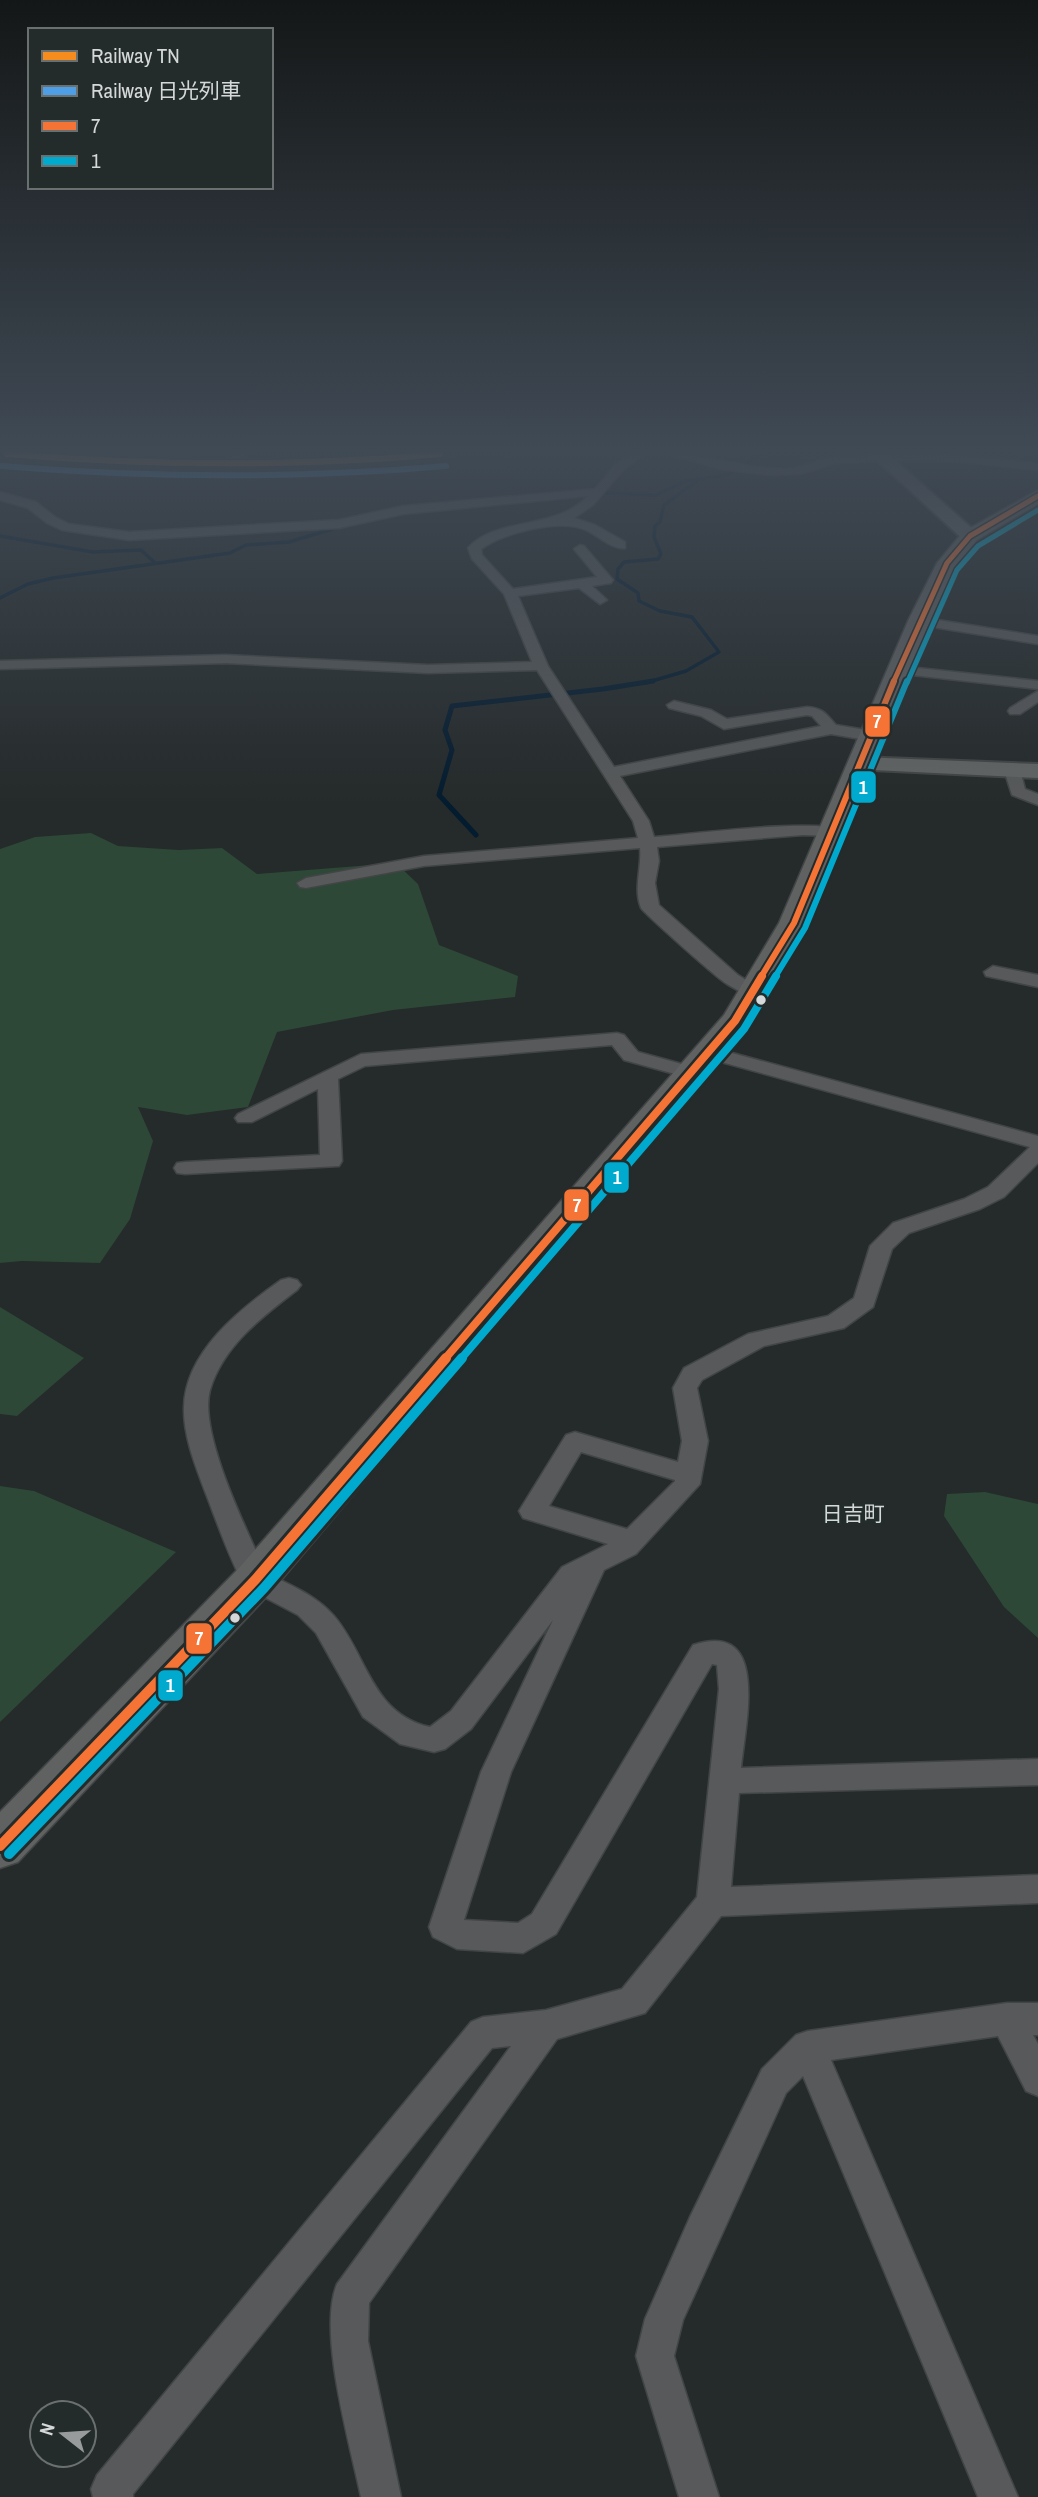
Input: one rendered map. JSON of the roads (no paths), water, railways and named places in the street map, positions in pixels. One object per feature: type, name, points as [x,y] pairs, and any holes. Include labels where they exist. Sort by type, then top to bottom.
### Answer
[{"type":"main road","points":[[0,1846],[256,1580],[702,1063],[755,991],[794,923],[919,621],[945,571]]},
{"type":"street","points":[[489,571],[510,593],[541,666],[641,821],[650,861],[646,883],[650,907],[731,979],[755,991]]},
{"type":"street","points":[[510,593],[606,580],[598,571]]},
{"type":"street","points":[[582,583],[600,600]]},
{"type":"street","points":[[919,621],[1038,640]]},
{"type":"street","points":[[0,665],[226,659],[428,669],[541,666]]},
{"type":"street","points":[[899,670],[1038,685]]},
{"type":"street","points":[[1014,711],[1038,695]]},
{"type":"street","points":[[674,705],[706,713],[724,724],[807,711],[817,712],[831,729],[866,750],[1012,770],[1038,771]]},
{"type":"street","points":[[609,773],[831,729]]},
{"type":"street","points":[[1012,770],[1018,793],[1038,800]]},
{"type":"street","points":[[306,883],[424,861],[803,830],[831,831]]},
{"type":"street","points":[[993,972],[1038,981]]},
{"type":"street","points":[[245,1118],[362,1060],[617,1039],[631,1056],[702,1063],[1038,1143]]},
{"type":"street","points":[[185,1168],[331,1161],[328,1077]]},
{"type":"street","points":[[289,1285],[246,1317],[212,1361],[196,1395],[199,1428],[214,1482],[256,1580],[307,1607],[326,1625],[373,1709],[411,1735],[434,1740],[461,1720],[572,1574],[626,1547],[688,1484],[695,1441],[685,1388],[693,1374],[757,1340],[836,1322],[865,1303],[881,1246],[901,1228],[972,1204],[996,1192],[1038,1151]]},
{"type":"street","points":[[632,1541],[532,1511],[575,1441],[689,1475]]},
{"type":"street","points":[[113,2497],[111,2489],[483,2033],[546,2026],[633,2002],[713,1902],[734,1689],[731,1660],[720,1652],[702,1653],[544,1924],[523,1938],[457,1934],[445,1927],[496,1772],[593,1564]]},
{"type":"street","points":[[725,1782],[1038,1772]]},
{"type":"street","points":[[713,1902],[1038,1889]]},
{"type":"street","points":[[699,2497],[655,2356],[664,2319],[774,2081],[808,2047],[1023,2019],[1038,2080]]},
{"type":"street","points":[[381,2497],[349,2341],[350,2297],[546,2026]]},
{"type":"street","points":[[808,2047],[998,2497]]},
{"type":"waterway","points":[[0,598],[28,584],[106,571]]},
{"type":"waterway","points":[[618,571],[617,579],[638,593],[639,601],[660,611],[692,617],[719,652],[686,671],[650,681]]},
{"type":"waterway","points":[[476,835],[439,795],[452,750],[445,730],[452,706],[650,681]]},
{"type":"waterway","points":[[645,683],[650,681]]},
{"type":"district","name":"日吉町","points":[[853,1514]]}]
